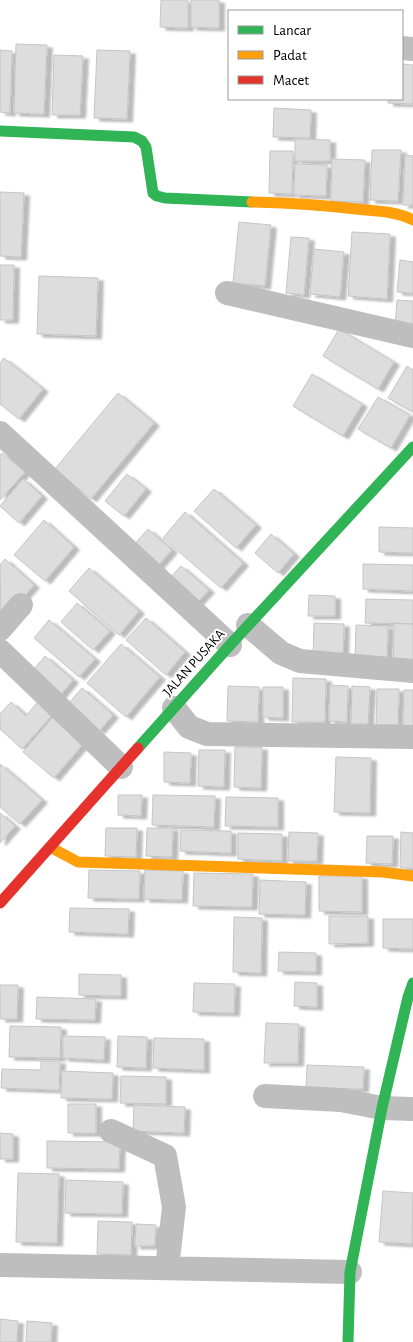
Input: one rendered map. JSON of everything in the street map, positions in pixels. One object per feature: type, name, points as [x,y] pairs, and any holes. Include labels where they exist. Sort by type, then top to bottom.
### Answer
[{"type":"street","points":[[0,131],[134,137],[142,141],[146,147],[153,192],[157,196],[165,198],[313,204],[403,215],[413,220]]},
{"type":"street","points":[[227,293],[413,336]]},
{"type":"street","points":[[0,433],[230,645]]},
{"type":"street","name":"JALAN PUSAKA","points":[[0,903],[230,645],[413,447]]},
{"type":"street","points":[[0,629],[21,605]]},
{"type":"street","points":[[248,626],[281,653],[300,661],[413,671]]},
{"type":"street","points":[[0,651],[121,767]]},
{"type":"street","points":[[174,708],[190,727],[207,734],[413,737]]},
{"type":"street","points":[[50,847],[78,862],[383,872],[413,876]]},
{"type":"street","points":[[348,1342],[350,1272],[382,1108],[408,996],[413,983]]},
{"type":"street","points":[[265,1096],[341,1100],[382,1108],[413,1109]]},
{"type":"street","points":[[111,1131],[165,1156],[174,1207],[167,1268]]},
{"type":"street","points":[[0,1265],[350,1272]]},
{"type":"building","points":[[161,0],[188,0],[188,28],[160,27]]},
{"type":"building","points":[[191,0],[219,0],[219,28],[191,27]]},
{"type":"building","points":[[16,44],[47,45],[44,114],[14,113]]},
{"type":"building","points":[[0,50],[12,51],[10,113],[0,112]]},
{"type":"building","points":[[97,50],[130,51],[127,119],[94,118]]},
{"type":"building","points":[[54,55],[83,56],[80,115],[52,115]]},
{"type":"building","points":[[403,64],[413,65],[413,104],[388,103],[388,100],[403,100]]},
{"type":"building","points":[[274,108],[311,110],[310,138],[273,137]]},
{"type":"building","points":[[295,139],[330,140],[330,161],[295,161]]},
{"type":"building","points":[[372,150],[401,150],[398,201],[370,200]]},
{"type":"building","points":[[270,151],[293,151],[292,194],[269,193]]},
{"type":"building","points":[[405,155],[413,156],[413,205],[403,205]]},
{"type":"building","points":[[332,159],[365,160],[363,202],[331,201]]},
{"type":"building","points":[[295,164],[327,165],[326,196],[294,195]]},
{"type":"building","points":[[0,192],[24,193],[21,257],[0,256]]},
{"type":"building","points":[[239,222],[271,225],[265,286],[233,283]]},
{"type":"building","points":[[352,232],[390,234],[387,299],[348,296]]},
{"type":"building","points":[[291,237],[309,238],[304,295],[286,293]]},
{"type":"building","points":[[314,249],[344,252],[340,297],[310,294]]},
{"type":"building","points":[[400,260],[413,262],[413,293],[397,292]]},
{"type":"building","points":[[0,265],[14,265],[13,320],[0,320]]},
{"type":"building","points":[[39,276],[98,278],[96,336],[37,334]]},
{"type":"building","points":[[397,300],[413,301],[413,327],[395,326]]},
{"type":"building","points":[[339,329],[394,362],[378,389],[323,356]]},
{"type":"building","points":[[4,358],[43,389],[19,419],[0,404],[0,363]]},
{"type":"building","points":[[407,366],[413,370],[413,412],[388,398]]},
{"type":"building","points":[[312,374],[362,404],[343,436],[293,406]]},
{"type":"building","points":[[118,393],[154,423],[91,499],[55,469]]},
{"type":"building","points":[[378,397],[410,415],[391,448],[358,429]]},
{"type":"building","points":[[2,453],[25,472],[0,500],[0,455]]},
{"type":"building","points":[[127,474],[146,489],[124,516],[105,501]]},
{"type":"building","points":[[23,479],[42,496],[19,523],[0,506]]},
{"type":"building","points":[[214,489],[256,525],[236,548],[194,511]]},
{"type":"building","points":[[185,512],[243,563],[221,588],[163,538]]},
{"type":"building","points":[[44,520],[74,547],[45,581],[14,555]]},
{"type":"building","points":[[379,527],[413,528],[413,553],[379,552]]},
{"type":"building","points":[[148,529],[172,550],[156,568],[132,547]]},
{"type":"building","points":[[271,534],[294,554],[278,573],[255,553]]},
{"type":"building","points":[[5,559],[34,585],[1,623],[0,565]]},
{"type":"building","points":[[363,564],[413,565],[413,591],[363,589]]},
{"type":"building","points":[[181,566],[209,590],[196,604],[168,580]]},
{"type":"building","points":[[89,568],[139,611],[119,635],[69,591]]},
{"type":"building","points":[[309,595],[335,596],[335,616],[308,616]]},
{"type":"building","points":[[366,599],[413,600],[413,624],[365,623]]},
{"type":"building","points":[[77,603],[110,631],[93,650],[61,622]]},
{"type":"building","points":[[146,618],[185,652],[166,675],[126,640]]},
{"type":"building","points":[[49,620],[95,659],[79,677],[34,638]]},
{"type":"building","points":[[314,623],[344,624],[343,659],[313,658]]},
{"type":"building","points":[[394,623],[413,624],[413,669],[393,668]]},
{"type":"building","points":[[356,625],[388,626],[387,663],[355,662]]},
{"type":"building","points":[[121,644],[160,677],[126,717],[87,683]]},
{"type":"building","points":[[45,656],[73,680],[58,698],[30,674]]},
{"type":"building","points":[[293,678],[326,679],[325,722],[292,722]]},
{"type":"building","points":[[330,685],[348,686],[347,722],[329,721]]},
{"type":"building","points":[[228,686],[259,687],[258,722],[227,721]]},
{"type":"building","points":[[352,686],[370,687],[368,724],[351,724]]},
{"type":"building","points":[[263,687],[283,687],[283,718],[263,717]]},
{"type":"building","points":[[82,688],[113,715],[99,731],[68,704]]},
{"type":"building","points":[[377,689],[399,689],[398,725],[376,725]]},
{"type":"building","points":[[404,690],[413,690],[413,727],[403,727]]},
{"type":"building","points":[[40,699],[55,712],[22,749],[0,729],[0,714],[11,702],[26,716]]},
{"type":"building","points":[[54,716],[85,742],[54,778],[23,752]]},
{"type":"building","points":[[235,747],[262,747],[261,788],[234,787]]},
{"type":"building","points":[[199,750],[225,750],[224,787],[198,786]]},
{"type":"building","points":[[164,752],[191,753],[190,783],[164,782]]},
{"type":"building","points":[[336,757],[371,758],[370,813],[334,812]]},
{"type":"building","points":[[0,764],[42,800],[20,824],[0,807]]},
{"type":"building","points":[[118,795],[142,795],[141,816],[118,815]]},
{"type":"building","points":[[153,795],[215,796],[214,827],[152,825]]},
{"type":"building","points":[[226,797],[278,798],[278,827],[225,826]]},
{"type":"building","points":[[0,813],[15,826],[0,843]]},
{"type":"building","points":[[106,828],[137,828],[136,857],[105,856]]},
{"type":"building","points":[[147,828],[173,828],[172,857],[146,856]]},
{"type":"building","points":[[181,830],[231,831],[231,853],[180,851]]},
{"type":"building","points":[[289,832],[318,833],[317,861],[288,861]]},
{"type":"building","points":[[401,832],[413,833],[413,868],[400,868]]},
{"type":"building","points":[[238,833],[282,834],[282,861],[238,859]]},
{"type":"building","points":[[367,836],[393,836],[392,864],[366,863]]},
{"type":"building","points":[[89,870],[140,871],[139,899],[88,898]]},
{"type":"building","points":[[145,870],[183,871],[182,900],[144,899]]},
{"type":"building","points":[[194,873],[253,874],[252,907],[193,906]]},
{"type":"building","points":[[319,876],[362,876],[362,912],[319,911]]},
{"type":"building","points":[[260,880],[306,882],[305,915],[259,914]]},
{"type":"building","points":[[70,908],[129,909],[128,934],[69,932]]},
{"type":"building","points":[[329,916],[368,916],[368,943],[329,944]]},
{"type":"building","points":[[234,917],[262,918],[261,973],[233,972]]},
{"type":"building","points":[[383,919],[413,919],[413,949],[383,948]]},
{"type":"building","points":[[279,952],[316,953],[316,972],[278,971]]},
{"type":"building","points":[[79,974],[121,975],[121,996],[79,995]]},
{"type":"building","points":[[295,982],[317,983],[317,1007],[294,1006]]},
{"type":"building","points":[[194,983],[235,984],[234,1013],[193,1012]]},
{"type":"building","points":[[0,985],[18,985],[17,1019],[0,1019]]},
{"type":"building","points":[[37,997],[96,999],[95,1020],[36,1019]]},
{"type":"building","points":[[266,1023],[299,1024],[298,1063],[264,1063]]},
{"type":"building","points":[[10,1026],[61,1027],[60,1058],[9,1057]]},
{"type":"building","points":[[63,1036],[105,1037],[104,1060],[63,1058]]},
{"type":"building","points":[[118,1036],[147,1037],[146,1068],[117,1067]]},
{"type":"building","points":[[154,1038],[204,1039],[204,1070],[153,1068]]},
{"type":"building","points":[[41,1061],[60,1061],[59,1090],[1,1088],[2,1069],[41,1070]]},
{"type":"building","points":[[307,1065],[364,1067],[363,1089],[306,1088]]},
{"type":"building","points":[[62,1071],[113,1073],[112,1099],[61,1098]]},
{"type":"building","points":[[121,1076],[166,1077],[166,1104],[120,1103]]},
{"type":"building","points":[[68,1104],[96,1104],[96,1133],[68,1133]]},
{"type":"building","points":[[134,1105],[185,1107],[184,1133],[133,1131]]},
{"type":"building","points":[[0,1133],[13,1134],[13,1159],[0,1159]]},
{"type":"building","points":[[47,1141],[120,1142],[119,1169],[47,1168]]},
{"type":"building","points":[[18,1173],[59,1174],[57,1243],[16,1242]]},
{"type":"building","points":[[66,1180],[123,1182],[122,1214],[65,1213]]},
{"type":"building","points":[[383,1191],[413,1193],[412,1244],[379,1242]]},
{"type":"building","points":[[98,1221],[132,1222],[131,1255],[97,1254]]},
{"type":"building","points":[[136,1224],[156,1225],[155,1246],[135,1246]]},
{"type":"building","points":[[0,1319],[18,1321],[17,1342],[0,1342]]},
{"type":"building","points":[[27,1321],[52,1323],[51,1342],[26,1342]]},
{"type":"traffic: fast","points":[[0,131],[134,137],[142,141],[146,147],[153,193],[157,196],[252,202]]},
{"type":"traffic: fast","points":[[138,748],[230,645],[413,447]]},
{"type":"traffic: fast","points":[[348,1342],[350,1272],[382,1108],[413,983]]},
{"type":"traffic: slow","points":[[252,202],[317,205],[378,211],[393,213],[413,220]]},
{"type":"traffic: slow","points":[[50,847],[78,862],[383,872],[413,876]]},
{"type":"traffic: jam","points":[[0,903],[138,748]]}]
